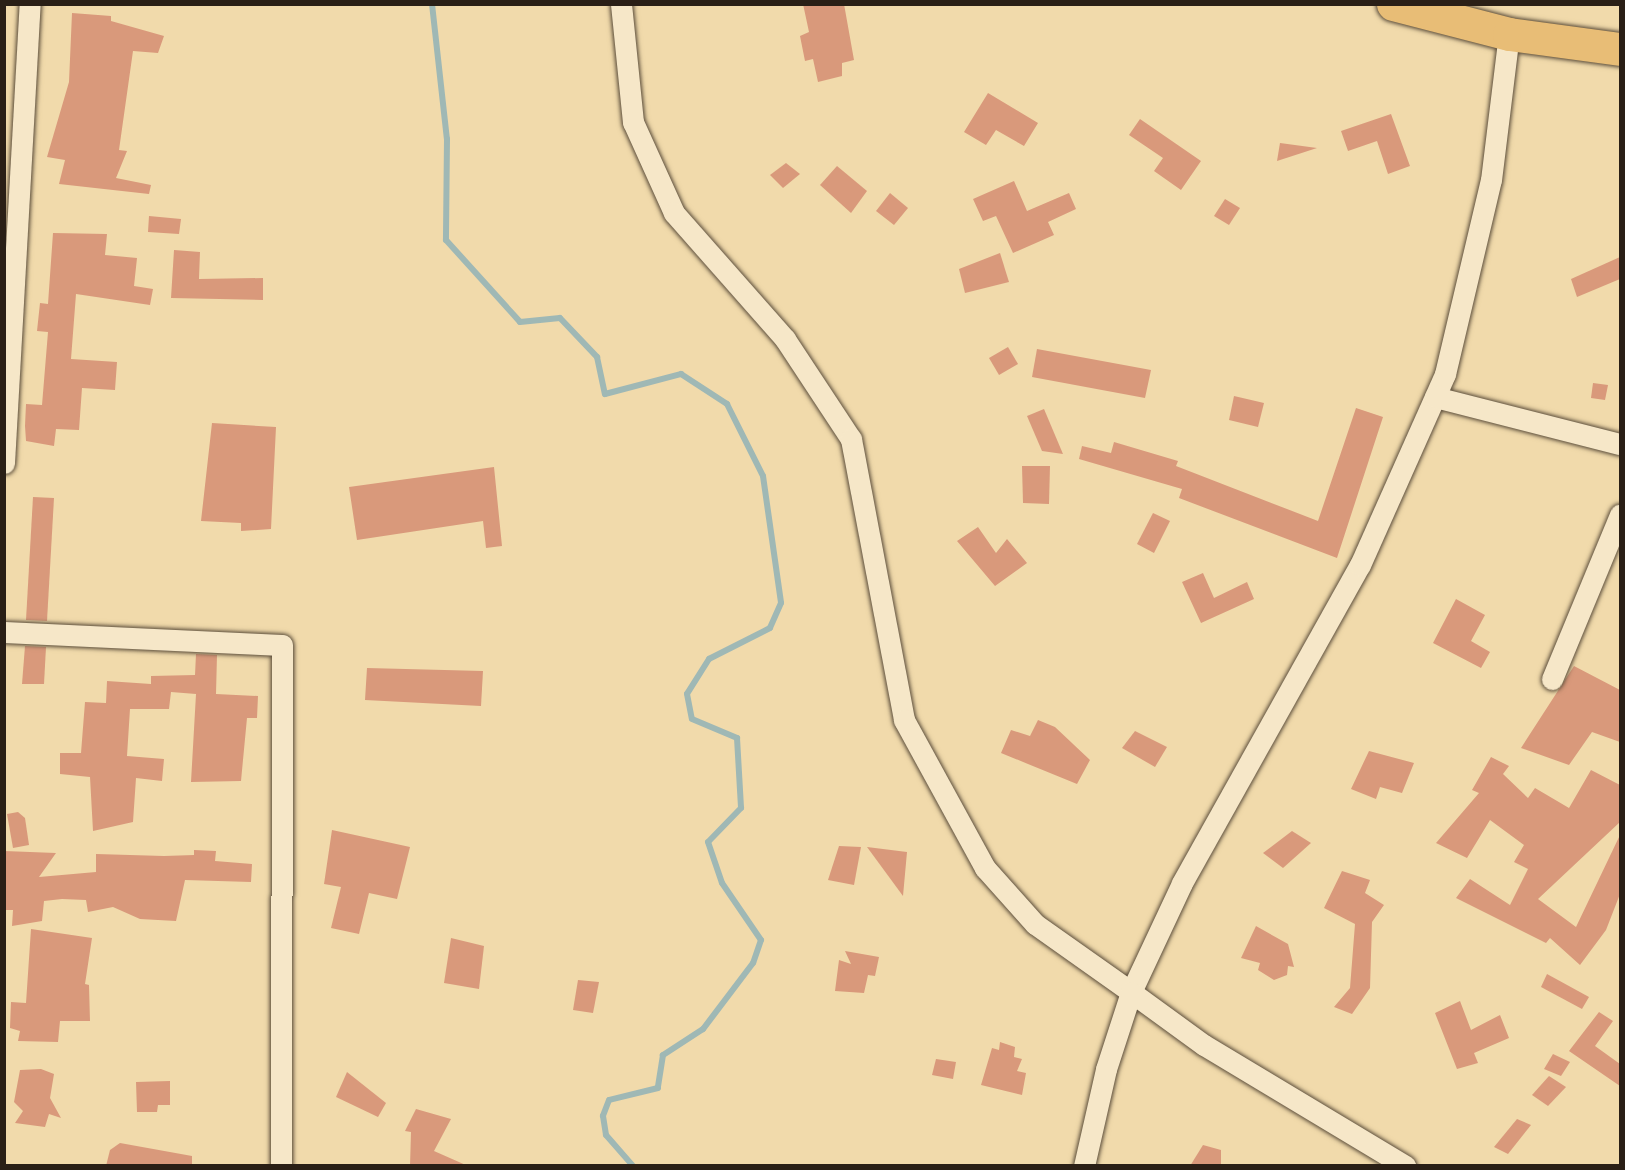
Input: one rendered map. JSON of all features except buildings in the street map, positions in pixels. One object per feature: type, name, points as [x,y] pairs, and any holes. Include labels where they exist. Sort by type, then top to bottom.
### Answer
[{"type":"highway","points":[[1393,4],[1424,10],[1509,34],[1620,49]]},
{"type":"street","points":[[4,463],[11,246],[30,4]]},
{"type":"street","points":[[621,4],[633,122],[674,213],[785,339],[851,440],[904,720],[985,868],[1035,924],[1204,1046],[1405,1166]]},
{"type":"street","points":[[1084,1166],[1106,1069],[1131,992],[1182,883],[1360,565],[1435,397],[1491,180],[1509,34]]},
{"type":"street","points":[[1435,397],[1620,444]]},
{"type":"street","points":[[1552,679],[1620,515]]},
{"type":"street","points":[[4,632],[282,645],[281,1166]]},
{"type":"waterway","points":[[432,4],[447,139],[446,240],[520,322],[560,318],[597,357],[605,394],[681,374],[727,404],[763,476],[781,603],[770,628],[709,659],[687,694],[692,719],[737,738],[741,808],[708,842],[722,883],[761,940],[753,963],[703,1029],[663,1055],[658,1088],[609,1100],[603,1116],[606,1135],[633,1166]]}]
